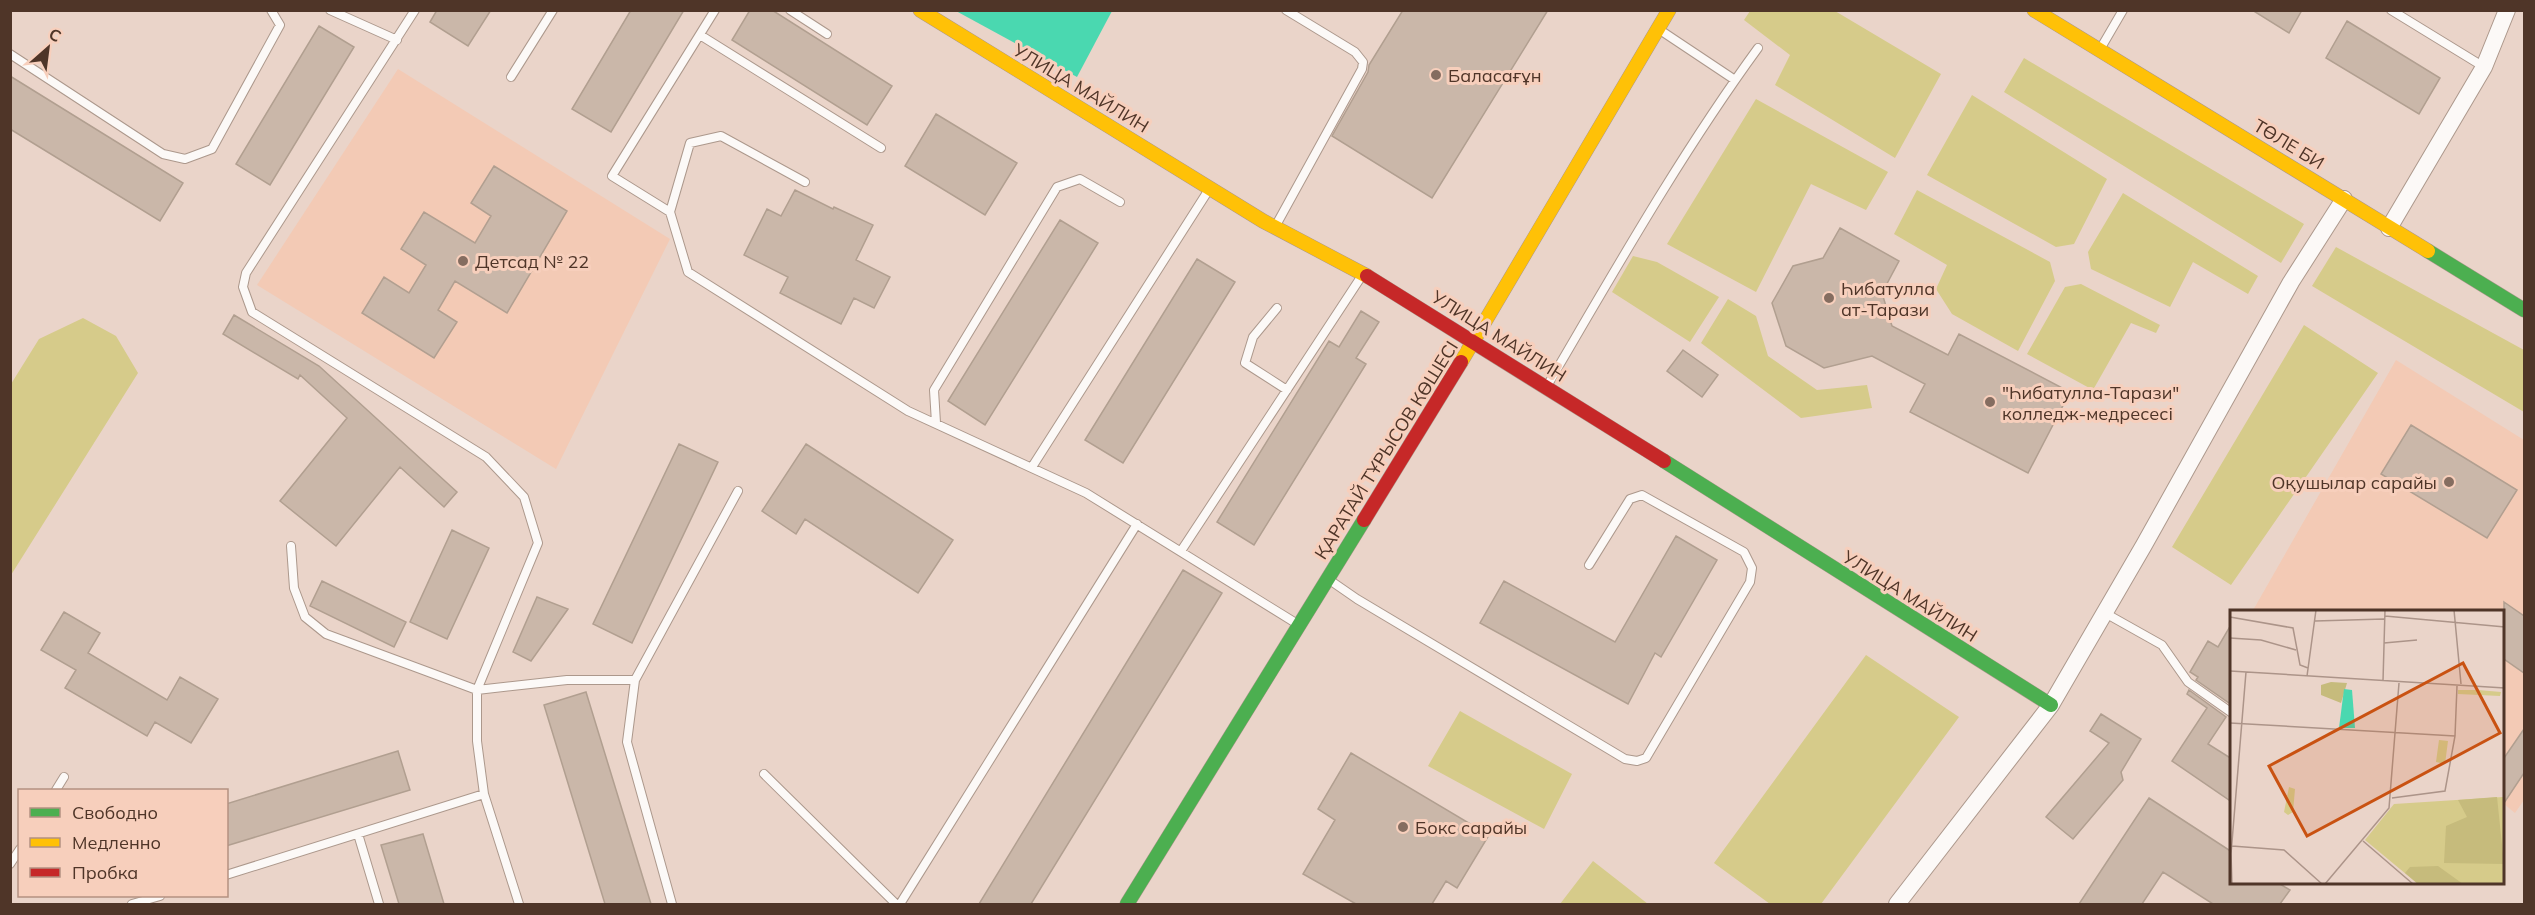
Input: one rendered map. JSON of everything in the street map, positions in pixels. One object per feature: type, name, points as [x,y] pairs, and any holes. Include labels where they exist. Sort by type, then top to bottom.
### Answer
[{"type":"main road","name":"УЛИЦА МАЙЛИН","points":[[920,10],[1275,227],[1364,273],[2051,705]]},
{"type":"main road","name":"ҚАРАТАЙ ТҰРЫСОВ КӨШЕСІ","points":[[1127,904],[1474,342],[1669,10]]},
{"type":"main road","name":"ТӨЛЕ БИ","points":[[2034,10],[2524,310]]},
{"type":"street","points":[[2389,228],[2484,67],[2507,10]]},
{"type":"street","points":[[1897,904],[2051,705],[2291,282],[2344,199]]},
{"type":"lane","points":[[10,54],[163,154],[185,159],[213,149],[280,25],[271,10]]},
{"type":"lane","points":[[330,10],[396,40]]},
{"type":"lane","points":[[415,10],[246,273],[243,287],[252,312],[486,457],[524,497],[538,543],[477,690],[477,741],[484,794],[519,904]]},
{"type":"lane","points":[[511,77],[553,10]]},
{"type":"lane","points":[[670,212],[612,176],[715,10]]},
{"type":"lane","points":[[790,10],[827,34]]},
{"type":"lane","points":[[1275,227],[1323,136],[1362,69],[1363,62],[1355,52],[1286,10]]},
{"type":"lane","points":[[2100,51],[2123,10]]},
{"type":"lane","points":[[2391,10],[2484,67]]},
{"type":"lane","points":[[1658,28],[1735,80]]},
{"type":"lane","points":[[700,35],[881,148]]},
{"type":"lane","points":[[1546,387],[1634,239],[1735,80],[1758,48]]},
{"type":"lane","points":[[805,182],[721,136],[690,143],[670,212],[688,272],[908,411],[1086,493],[1299,625]]},
{"type":"lane","points":[[936,423],[933,390],[1057,188],[1080,179],[1120,202]]},
{"type":"lane","points":[[1032,467],[1210,188]]},
{"type":"lane","points":[[1180,551],[1364,273]]},
{"type":"lane","points":[[1277,308],[1253,337],[1245,363],[1287,390]]},
{"type":"lane","points":[[672,904],[627,742],[635,680],[738,491]]},
{"type":"lane","points":[[1328,579],[1357,599],[1625,759],[1637,761],[1646,758],[1750,582],[1752,568],[1744,552],[1642,495],[1629,499],[1589,566]]},
{"type":"lane","points":[[900,904],[1137,524]]},
{"type":"lane","points":[[291,546],[294,588],[305,617],[326,634],[477,690],[567,680],[635,680]]},
{"type":"lane","points":[[2105,613],[2162,645],[2188,682],[2230,712]]},
{"type":"lane","points":[[764,774],[896,904]]},
{"type":"lane","points":[[57,789],[64,777]]},
{"type":"lane","points":[[228,874],[484,794]]},
{"type":"lane","points":[[358,834],[379,904]]},
{"type":"lane","points":[[132,904],[156,897]]},
{"type":"shaded area","points":[[956,11],[1112,11],[1077,77]]},
{"type":"shaded area","points":[[1750,11],[1835,11],[1941,74],[1895,158],[1775,85],[1790,55],[1744,20]]},
{"type":"shaded area","points":[[2024,58],[2304,224],[2281,263],[2004,92]]},
{"type":"shaded area","points":[[398,69],[670,239],[556,469],[257,285]]},
{"type":"shaded area","points":[[1972,95],[2107,179],[2074,244],[2056,247],[1927,175]]},
{"type":"shaded area","points":[[1756,99],[1888,172],[1866,210],[1811,184],[1756,292],[1667,244]]},
{"type":"shaded area","points":[[1917,190],[2050,262],[2055,281],[2018,351],[1952,314],[1936,289],[1947,265],[1894,234]]},
{"type":"shaded area","points":[[2123,193],[2258,276],[2248,294],[2193,262],[2170,307],[2091,269],[2088,252]]},
{"type":"shaded area","points":[[2336,247],[2524,350],[2524,412],[2312,286]]},
{"type":"shaded area","points":[[1633,256],[1657,262],[1719,297],[1690,342],[1612,292]]},
{"type":"shaded area","points":[[2081,284],[2160,325],[2156,333],[2131,323],[2093,390],[2027,354],[2065,287]]},
{"type":"shaded area","points":[[1728,299],[1756,316],[1768,356],[1817,390],[1867,385],[1872,408],[1801,418],[1701,343]]},
{"type":"shaded area","points":[[83,318],[116,336],[138,373],[11,575],[11,384],[39,339]]},
{"type":"shaded area","name":"Оқушылар сарайы","points":[[2304,325],[2378,373],[2231,585],[2172,547]]},
{"type":"shaded area","points":[[2396,360],[2524,440],[2524,800],[2515,813],[2505,805],[2505,610],[2253,610]]},
{"type":"shaded area","points":[[1866,655],[1959,717],[1821,904],[1770,904],[1714,863]]},
{"type":"shaded area","points":[[1460,711],[1572,774],[1544,829],[1428,766]]},
{"type":"shaded area","points":[[1593,861],[1648,904],[1560,904]]},
{"type":"building","points":[[437,10],[491,10],[468,46],[430,22]]},
{"type":"building","points":[[631,10],[684,10],[611,132],[572,109]]},
{"type":"building","points":[[750,10],[772,10],[892,86],[867,125],[732,40]]},
{"type":"building","name":"Баласағұн","points":[[1403,10],[1548,10],[1432,198],[1332,136],[1368,72],[1369,65]]},
{"type":"building","points":[[2252,10],[2302,10],[2289,33]]},
{"type":"building","points":[[2347,21],[2440,78],[2419,114],[2326,58]]},
{"type":"building","points":[[319,26],[354,47],[270,185],[236,164]]},
{"type":"building","points":[[10,76],[183,183],[160,221],[10,129]]},
{"type":"building","points":[[936,114],[1017,163],[985,215],[905,166]]},
{"type":"building","name":"Детсад № 22","points":[[494,166],[567,211],[507,313],[455,281],[438,310],[457,322],[434,358],[362,313],[384,277],[409,293],[426,265],[401,249],[424,212],[475,243],[491,216],[471,203]]},
{"type":"building","points":[[795,190],[873,225],[856,260],[890,277],[874,308],[854,298],[841,324],[780,293],[788,277],[744,255],[767,209],[781,216]]},
{"type":"building","points":[[1060,220],[1098,243],[985,425],[948,401]]},
{"type":"building","points":[[1840,228],[1899,261],[1882,293],[1892,326],[1948,355],[1959,334],[2070,392],[2028,473],[1910,412],[1925,384],[1872,356],[1824,368],[1786,346],[1772,303],[1793,266],[1823,258]]},
{"type":"building","points":[[1197,259],[1235,282],[1123,463],[1085,440]]},
{"type":"building","points":[[1361,311],[1379,322],[1356,358],[1366,364],[1254,545],[1217,522],[1329,341],[1339,347]]},
{"type":"building","points":[[234,315],[319,366],[457,492],[444,507],[400,467],[336,546],[280,501],[347,418],[300,375],[298,379],[223,334]]},
{"type":"building","points":[[1683,350],[1718,375],[1702,397],[1667,371]]},
{"type":"building","name":"Оқушылар сарайы","points":[[2411,425],[2517,490],[2487,538],[2381,474]]},
{"type":"building","points":[[679,444],[718,462],[632,643],[593,624]]},
{"type":"building","points":[[806,444],[953,540],[918,593],[805,519],[796,534],[762,511]]},
{"type":"building","points":[[452,530],[489,548],[447,639],[410,622]]},
{"type":"building","points":[[1676,536],[1717,560],[1661,657],[1655,653],[1628,704],[1480,623],[1504,581],[1615,642]]},
{"type":"building","points":[[1183,570],[1222,593],[1031,904],[979,904]]},
{"type":"building","points":[[322,581],[406,622],[394,647],[310,606]]},
{"type":"building","points":[[537,597],[568,609],[531,661],[513,652]]},
{"type":"building","points":[[2504,602],[2524,616],[2524,673],[2505,660]]},
{"type":"building","points":[[64,612],[100,633],[88,653],[167,700],[180,677],[218,699],[191,743],[155,722],[147,736],[65,688],[76,670],[41,650]]},
{"type":"building","points":[[2230,626],[2230,704],[2196,680],[2198,677],[2190,672],[2208,641],[2218,647]]},
{"type":"building","points":[[2189,690],[2226,717],[2208,744],[2230,758],[2230,801],[2172,761],[2207,708],[2187,694]]},
{"type":"building","points":[[586,692],[651,904],[605,904],[544,705]]},
{"type":"building","points":[[2101,714],[2141,739],[2121,772],[2123,780],[2073,839],[2046,817],[2109,743],[2090,731]]},
{"type":"building","points":[[2524,729],[2524,773],[2505,802],[2505,757]]},
{"type":"building","points":[[398,751],[410,790],[228,845],[228,803]]},
{"type":"building","name":"Бокс сарайы","points":[[1351,753],[1489,835],[1457,888],[1446,881],[1432,904],[1356,904],[1303,874],[1335,820],[1318,809]]},
{"type":"building","points":[[2149,798],[2230,851],[2230,885],[2282,885],[2290,890],[2280,904],[2213,904],[2163,872],[2142,904],[2079,904]]},
{"type":"building","points":[[423,834],[444,904],[399,904],[381,845]]},
{"type":"traffic: fast","points":[[2428,251],[2524,310]]},
{"type":"traffic: fast","points":[[1664,461],[2051,705]]},
{"type":"traffic: fast","points":[[1127,904],[1364,520]]},
{"type":"traffic: slow","points":[[920,10],[1263,221],[1367,276]]},
{"type":"traffic: slow","points":[[1461,362],[1669,10]]},
{"type":"traffic: slow","points":[[2034,10],[2428,251]]},
{"type":"traffic: jam","points":[[1367,276],[1664,461]]},
{"type":"traffic: jam","points":[[1364,520],[1461,362]]},
{"type":"place","name":"Баласағұн","points":[[1436,75]]},
{"type":"place","name":"Детсад № 22","points":[[463,261]]},
{"type":"place","name":"Һибатулла ат-Тарази","points":[[1829,298]]},
{"type":"place","name":"\"Һибатулла-Тарази\" колледж-медресесі","points":[[1990,402]]},
{"type":"place","name":"Оқушылар сарайы","points":[[2449,482]]},
{"type":"place","name":"Бокс сарайы","points":[[1403,827]]}]
